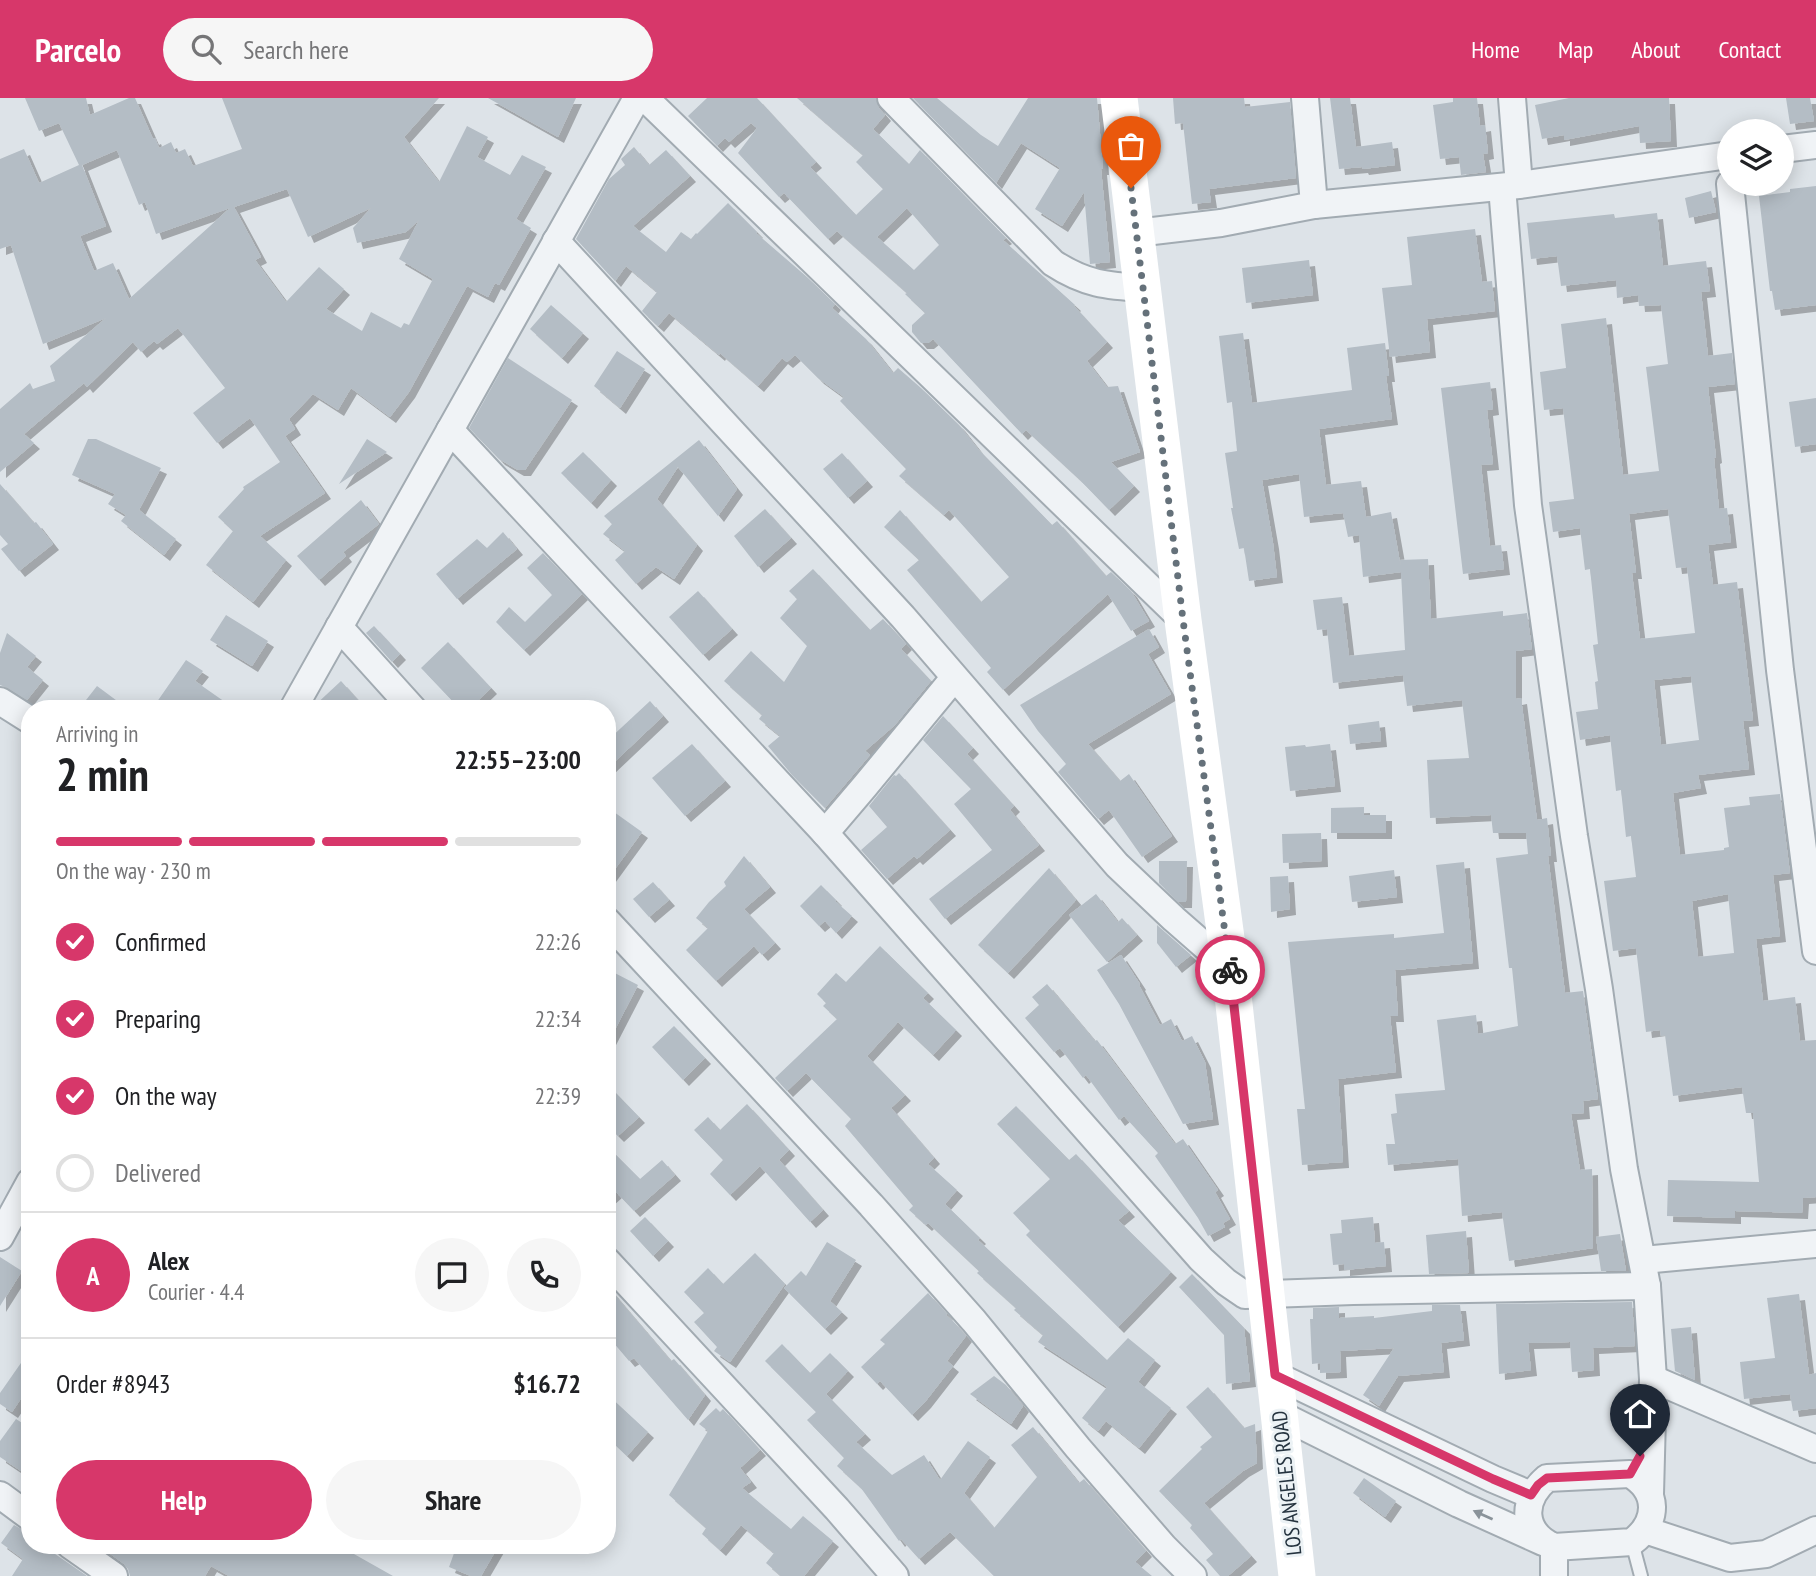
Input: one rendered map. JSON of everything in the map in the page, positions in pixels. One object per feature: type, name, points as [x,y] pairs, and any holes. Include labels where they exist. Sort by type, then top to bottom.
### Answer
[{"type":"main road","name":"LOS ANGELES ROAD","points":[[1119,98],[1183,620],[1230,968],[1297,1576]]},
{"type":"street","points":[[298,700],[637,98]]},
{"type":"street","points":[[645,98],[1183,620]]},
{"type":"street","points":[[891,98],[1053,263],[1071,275],[1100,285],[1144,288]]},
{"type":"street","points":[[1305,98],[1314,205]]},
{"type":"street","points":[[1512,98],[1510,186],[1514,352],[1528,505],[1624,1170],[1645,1273],[1653,1379],[1650,1494],[1652,1514],[1639,1536]]},
{"type":"street","points":[[1794,148],[1816,145]]},
{"type":"street","points":[[1136,233],[1221,223],[1314,205],[1717,162]]},
{"type":"street","points":[[1731,196],[1780,670],[1816,951]]},
{"type":"street","points":[[556,241],[902,617],[1117,865],[1230,968]]},
{"type":"street","points":[[450,430],[825,833],[1201,1259],[1245,1295],[1645,1273],[1816,1244]]},
{"type":"street","points":[[339,628],[405,700]]},
{"type":"street","points":[[825,833],[954,678]]},
{"type":"street","points":[[0,701],[21,714]]},
{"type":"street","points":[[616,931],[871,1205],[974,1321],[1086,1458],[1193,1576]]},
{"type":"street","points":[[14,1228],[21,1208]]},
{"type":"street","points":[[616,1271],[828,1499],[895,1576]]},
{"type":"street","points":[[1275,1375],[1531,1495]]},
{"type":"street","points":[[1653,1379],[1816,1449]]},
{"type":"street","points":[[1279,1414],[1459,1504],[1549,1545],[1639,1536],[1730,1562],[1766,1554],[1816,1530]]},
{"type":"street","points":[[1630,1474],[1651,1439]]},
{"type":"street","points":[[1554,1576],[1549,1545],[1532,1528],[1529,1518],[1531,1495],[1538,1485],[1547,1478],[1630,1474],[1638,1479],[1650,1494]]},
{"type":"street","points":[[0,1495],[21,1510]]},
{"type":"street","points":[[82,1554],[114,1576]]},
{"type":"lane","points":[[1639,1536],[1642,1576]]},
{"type":"building","points":[[25,98],[86,98],[90,115],[129,98],[135,98],[159,148],[171,142],[176,153],[185,149],[193,166],[242,149],[222,98],[439,98],[404,137],[439,182],[467,126],[488,137],[477,157],[510,175],[522,155],[546,167],[516,219],[531,228],[499,285],[495,283],[488,297],[467,286],[409,392],[390,417],[351,388],[338,410],[313,394],[289,419],[295,429],[285,436],[325,493],[260,536],[286,560],[253,602],[206,565],[233,531],[218,517],[243,487],[280,462],[250,418],[217,443],[193,413],[225,388],[178,328],[157,344],[154,341],[141,352],[133,342],[87,387],[84,383],[24,434],[34,443],[0,472],[0,409],[30,383],[33,389],[55,381],[50,366],[106,318],[43,344],[11,245],[0,249],[0,159],[24,149],[39,183],[79,165],[59,123],[39,131]],"holes":[[[117,150],[139,205],[145,202],[156,234],[230,208],[129,299],[113,263],[94,271],[80,236],[106,226],[82,165]],[[287,189],[308,237],[371,208],[353,228],[357,243],[406,232],[419,220],[399,259],[433,279],[409,325],[404,323],[401,328],[371,312],[362,331],[326,309],[344,289],[319,267],[286,302],[255,260],[261,257],[234,207]]]},
{"type":"building","points":[[488,98],[576,98],[558,137]]},
{"type":"building","points":[[707,98],[757,98],[816,162],[810,167],[856,215],[883,189],[856,162],[863,155],[797,98],[876,98],[885,115],[873,129],[909,164],[920,150],[1006,238],[1003,240],[1075,305],[1107,342],[1087,361],[1107,387],[1118,386],[1140,452],[1111,462],[1134,486],[1109,510],[1026,430],[1022,434],[933,339],[928,343],[921,343],[912,332],[912,325],[925,313],[905,294],[907,293],[837,231],[828,239],[784,193],[779,197],[738,153],[757,128],[751,123],[729,142],[725,138],[717,146],[688,116]],"holes":[[[907,208],[939,245],[914,270],[877,237]]]},
{"type":"building","points":[[913,98],[937,98],[998,146],[1028,98],[1097,98],[1110,262],[1090,264],[1084,192],[1062,226],[1035,209],[1060,168],[1021,143],[996,183]]},
{"type":"building","points":[[1173,98],[1244,98],[1245,107],[1290,102],[1296,178],[1209,189],[1211,202],[1192,204],[1183,123],[1175,124]]},
{"type":"building","points":[[1330,98],[1350,98],[1356,147],[1392,142],[1395,165],[1339,169]]},
{"type":"building","points":[[1453,98],[1477,98],[1480,126],[1485,125],[1488,153],[1483,154],[1486,172],[1461,175],[1459,157],[1440,159],[1433,105],[1453,102]]},
{"type":"building","points":[[1569,98],[1669,98],[1671,141],[1640,143],[1639,126],[1564,140],[1564,135],[1542,139],[1535,105]]},
{"type":"building","points":[[1786,98],[1810,98],[1814,121],[1794,124],[1794,119],[1789,119]]},
{"type":"building","points":[[634,147],[649,165],[666,150],[690,176],[633,226],[666,252],[681,232],[691,239],[728,203],[756,233],[835,304],[832,308],[866,339],[893,373],[898,368],[921,388],[1052,525],[1057,521],[1106,576],[1111,572],[1131,591],[1149,621],[1131,631],[1108,594],[1003,690],[987,672],[991,668],[907,570],[919,560],[884,527],[900,510],[981,602],[1009,577],[949,510],[944,515],[899,476],[906,469],[840,401],[844,397],[818,378],[795,355],[787,362],[782,358],[758,386],[669,313],[658,326],[642,311],[657,292],[626,266],[615,281],[576,239],[609,179],[625,165],[621,159]]},
{"type":"building","points":[[1816,186],[1816,305],[1775,310],[1770,291],[1759,196],[1794,196],[1794,189]]},
{"type":"building","points":[[1711,191],[1716,212],[1689,218],[1685,198]]},
{"type":"building","points":[[1657,213],[1663,266],[1706,261],[1710,291],[1701,292],[1708,356],[1732,353],[1735,384],[1708,387],[1719,509],[1727,508],[1731,542],[1708,545],[1713,585],[1737,582],[1753,720],[1743,721],[1749,769],[1698,775],[1701,788],[1673,793],[1680,855],[1724,850],[1729,847],[1724,808],[1750,805],[1749,797],[1780,794],[1790,873],[1773,875],[1780,936],[1756,939],[1763,1001],[1795,997],[1800,1041],[1816,1040],[1816,1197],[1803,1198],[1802,1213],[1735,1211],[1735,1218],[1667,1216],[1668,1180],[1759,1182],[1753,1113],[1746,1113],[1742,1087],[1673,1096],[1665,1035],[1661,1036],[1660,1030],[1646,1032],[1636,948],[1613,951],[1604,881],[1636,877],[1631,836],[1626,837],[1621,790],[1616,791],[1610,735],[1580,740],[1576,712],[1598,709],[1595,682],[1598,681],[1593,645],[1598,644],[1590,569],[1585,570],[1580,528],[1553,532],[1549,502],[1574,499],[1563,408],[1544,410],[1540,372],[1566,368],[1561,324],[1606,318],[1623,475],[1659,471],[1646,367],[1668,364],[1661,305],[1639,306],[1638,295],[1617,298],[1616,280],[1561,286],[1557,256],[1531,259],[1527,223],[1614,214],[1615,218]],"holes":[[[1668,509],[1676,568],[1687,567],[1695,633],[1640,639],[1632,573],[1636,573],[1629,514]],[[1691,676],[1699,740],[1661,745],[1654,680]],[[1728,894],[1734,953],[1698,957],[1692,901]]]},
{"type":"building","points":[[1475,229],[1482,282],[1492,281],[1495,311],[1427,319],[1430,352],[1390,357],[1382,288],[1412,285],[1407,237]]},
{"type":"building","points":[[1309,260],[1313,295],[1246,303],[1242,268]]},
{"type":"building","points":[[551,305],[583,333],[562,358],[530,329]]},
{"type":"building","points":[[1243,333],[1252,403],[1352,390],[1347,348],[1385,343],[1392,419],[1319,429],[1326,485],[1361,481],[1366,517],[1391,512],[1401,568],[1400,560],[1428,559],[1431,619],[1503,611],[1503,616],[1527,613],[1532,649],[1516,651],[1516,699],[1521,698],[1537,820],[1547,818],[1551,856],[1548,856],[1565,993],[1583,991],[1598,1099],[1583,1101],[1584,1113],[1571,1114],[1580,1170],[1592,1169],[1593,1248],[1509,1261],[1502,1212],[1462,1216],[1458,1159],[1388,1165],[1386,1144],[1395,1144],[1391,1114],[1397,1113],[1395,1094],[1445,1090],[1437,1020],[1476,1015],[1478,1034],[1518,1026],[1496,858],[1528,854],[1526,833],[1493,833],[1491,815],[1430,818],[1427,760],[1469,758],[1462,700],[1407,706],[1403,675],[1333,683],[1327,629],[1317,630],[1313,600],[1342,597],[1349,656],[1405,650],[1401,572],[1363,577],[1359,535],[1348,537],[1343,513],[1304,517],[1299,474],[1262,480],[1277,577],[1249,581],[1244,548],[1239,549],[1231,508],[1225,453],[1237,451],[1232,402],[1227,403],[1219,336]]},
{"type":"building","points":[[617,351],[645,369],[620,408],[594,386]]},
{"type":"building","points":[[508,358],[572,400],[525,470],[518,470],[499,459],[469,428]]},
{"type":"building","points":[[1490,382],[1493,409],[1487,410],[1493,464],[1481,465],[1490,546],[1501,545],[1504,569],[1463,574],[1441,388]]},
{"type":"building","points":[[1816,398],[1816,444],[1795,447],[1789,402]]},
{"type":"building","points":[[88,439],[96,439],[161,468],[139,510],[176,539],[164,555],[121,521],[126,515],[108,504],[115,494],[72,475]]},
{"type":"building","points":[[367,439],[387,452],[339,484]]},
{"type":"building","points":[[699,440],[737,489],[718,516],[678,467],[657,499],[697,545],[674,579],[656,567],[636,584],[615,560],[625,551],[603,534],[612,524],[604,516]]},
{"type":"building","points":[[583,452],[611,480],[591,503],[561,473]]},
{"type":"building","points":[[842,453],[867,481],[848,498],[823,469]]},
{"type":"building","points":[[0,484],[53,544],[19,571],[1,549],[8,544],[0,535]]},
{"type":"building","points":[[361,500],[379,524],[343,552],[346,556],[319,580],[297,556]]},
{"type":"building","points":[[765,509],[791,538],[758,567],[734,536]]},
{"type":"building","points":[[503,532],[517,549],[457,599],[436,574],[477,539],[487,548]]},
{"type":"building","points":[[543,553],[582,594],[524,650],[496,622],[509,607],[525,622],[552,595],[527,568]]},
{"type":"building","points":[[813,569],[870,630],[883,619],[906,644],[901,649],[931,681],[895,725],[865,751],[870,755],[825,808],[768,746],[780,736],[759,719],[762,715],[724,681],[751,651],[784,682],[807,646],[780,618],[797,599],[789,591]]},
{"type":"building","points":[[698,591],[732,629],[703,655],[669,617]]},
{"type":"building","points":[[226,615],[268,641],[252,666],[210,640]]},
{"type":"building","points":[[374,626],[400,654],[392,662],[366,633]]},
{"type":"building","points":[[1149,629],[1159,647],[1148,654],[1171,694],[1088,744],[1120,781],[1129,774],[1172,836],[1142,857],[1109,810],[1098,819],[1058,772],[1066,764],[1020,705]]},
{"type":"building","points":[[7,633],[36,656],[27,667],[43,680],[27,700],[0,685],[0,653]]},
{"type":"building","points":[[448,642],[491,688],[478,700],[451,700],[421,668]]},
{"type":"building","points":[[186,660],[203,671],[195,681],[222,700],[158,700]]},
{"type":"building","points":[[341,681],[358,700],[321,700]]},
{"type":"building","points":[[97,686],[116,700],[86,700]]},
{"type":"building","points":[[650,701],[663,716],[616,760],[616,733]]},
{"type":"building","points":[[943,716],[973,748],[967,754],[1014,806],[1010,810],[1039,845],[945,919],[929,899],[992,850],[954,804],[971,789],[923,740]]},
{"type":"building","points":[[1379,721],[1381,741],[1350,744],[1348,725]]},
{"type":"building","points":[[692,744],[725,781],[685,816],[652,778]]},
{"type":"building","points":[[1330,744],[1335,786],[1290,791],[1285,747]]},
{"type":"building","points":[[899,773],[950,830],[917,859],[914,856],[887,879],[861,850],[887,827],[869,806],[894,775]]},
{"type":"building","points":[[1364,807],[1364,815],[1386,815],[1386,833],[1331,833],[1331,808]]},
{"type":"building","points":[[616,813],[642,832],[616,868]]},
{"type":"building","points":[[1321,833],[1322,861],[1283,863],[1282,834]]},
{"type":"building","points":[[744,856],[770,887],[744,909],[775,943],[762,955],[754,946],[716,981],[686,950],[708,928],[696,918],[726,886],[724,882]]},
{"type":"building","points":[[1159,861],[1187,861],[1186,902],[1178,902],[1159,883]]},
{"type":"building","points":[[1464,862],[1473,963],[1395,970],[1398,1016],[1390,1016],[1396,1072],[1338,1079],[1343,1162],[1302,1165],[1297,1109],[1305,1109],[1288,942],[1394,934],[1394,938],[1444,933],[1436,865]]},
{"type":"building","points":[[1049,868],[1076,900],[1008,973],[978,945]]},
{"type":"building","points":[[1394,870],[1397,897],[1352,902],[1349,876]]},
{"type":"building","points":[[1288,876],[1290,909],[1271,912],[1270,877]]},
{"type":"building","points":[[653,882],[669,900],[649,917],[633,899]]},
{"type":"building","points":[[821,885],[852,916],[836,933],[825,921],[819,926],[800,906]]},
{"type":"building","points":[[1096,894],[1118,922],[1122,918],[1137,935],[1107,962],[1069,915]]},
{"type":"building","points":[[1157,925],[1191,955],[1176,967],[1157,943]]},
{"type":"building","points":[[880,946],[928,993],[923,998],[956,1030],[933,1055],[898,1022],[867,1056],[905,1095],[891,1108],[934,1158],[928,1164],[957,1190],[945,1204],[980,1238],[978,1240],[1107,1360],[1128,1338],[1155,1360],[1138,1382],[1171,1408],[1139,1448],[1106,1421],[1098,1431],[1082,1418],[1107,1387],[1038,1342],[1043,1335],[1014,1310],[1016,1308],[928,1223],[926,1225],[909,1210],[913,1206],[845,1126],[851,1119],[806,1073],[787,1091],[775,1078],[837,1019],[823,1006],[826,1003],[817,994],[836,973],[846,982]]},
{"type":"building","points":[[1121,955],[1140,984],[1160,1025],[1171,1019],[1182,1041],[1192,1036],[1205,1062],[1213,1119],[1183,1124],[1119,1004],[1097,970]]},
{"type":"building","points":[[616,974],[638,985],[616,1028]]},
{"type":"building","points":[[1047,984],[1095,1041],[1097,1040],[1175,1144],[1183,1139],[1218,1190],[1215,1192],[1230,1219],[1223,1223],[1225,1227],[1208,1236],[1155,1156],[1158,1153],[1124,1116],[1119,1120],[1086,1075],[1083,1078],[1060,1048],[1054,1052],[1025,1018],[1039,1005],[1032,997]]},
{"type":"building","points":[[674,1026],[705,1058],[683,1080],[652,1047]]},
{"type":"building","points":[[616,1093],[639,1117],[618,1136],[616,1134]]},
{"type":"building","points":[[747,1104],[789,1150],[779,1160],[823,1210],[810,1222],[760,1166],[730,1195],[710,1174],[723,1160],[694,1130],[708,1117],[720,1130]]},
{"type":"building","points":[[1016,1106],[1069,1160],[1076,1154],[1129,1211],[1118,1220],[1171,1272],[1118,1327],[1026,1235],[1030,1231],[1013,1213],[1050,1179],[997,1124]]},
{"type":"building","points":[[616,1155],[640,1179],[662,1160],[675,1175],[634,1211],[616,1192]]},
{"type":"building","points":[[645,1217],[668,1241],[653,1256],[630,1231]]},
{"type":"building","points":[[1373,1217],[1375,1243],[1384,1242],[1386,1266],[1344,1270],[1344,1264],[1333,1265],[1330,1234],[1342,1233],[1341,1220]]},
{"type":"building","points":[[1466,1231],[1469,1273],[1429,1274],[1426,1235]]},
{"type":"building","points":[[1620,1234],[1626,1271],[1601,1271],[1596,1237]]},
{"type":"building","points":[[827,1242],[856,1260],[830,1301],[842,1312],[825,1329],[784,1288],[801,1271],[806,1276]]},
{"type":"building","points":[[755,1253],[785,1284],[730,1362],[714,1351],[717,1347],[694,1322],[704,1313],[684,1292],[708,1268],[723,1284]]},
{"type":"building","points":[[0,1257],[21,1273],[0,1306]]},
{"type":"building","points":[[1192,1274],[1244,1328],[1250,1381],[1226,1384],[1224,1335],[1179,1287]]},
{"type":"building","points":[[928,1293],[966,1336],[947,1361],[953,1366],[912,1415],[880,1381],[877,1384],[861,1367],[885,1344],[880,1340]]},
{"type":"building","points":[[1799,1294],[1809,1375],[1816,1373],[1816,1408],[1793,1411],[1790,1394],[1744,1399],[1740,1362],[1775,1358],[1767,1298]]},
{"type":"building","points":[[616,1297],[671,1361],[674,1359],[705,1395],[688,1420],[634,1358],[629,1361],[616,1346]]},
{"type":"building","points":[[1632,1302],[1635,1346],[1593,1348],[1594,1370],[1572,1372],[1570,1342],[1528,1343],[1531,1370],[1499,1374],[1496,1304]]},
{"type":"building","points":[[1432,1305],[1460,1305],[1464,1340],[1441,1343],[1444,1372],[1398,1376],[1379,1406],[1363,1395],[1394,1348],[1340,1351],[1341,1372],[1320,1373],[1320,1363],[1312,1364],[1310,1319],[1313,1319],[1313,1308],[1339,1307],[1339,1318],[1374,1318],[1432,1311]]},
{"type":"building","points":[[1691,1327],[1695,1380],[1675,1371],[1671,1329]]},
{"type":"building","points":[[782,1344],[810,1373],[830,1353],[848,1371],[826,1394],[865,1434],[856,1442],[892,1475],[924,1455],[940,1480],[968,1441],[990,1457],[964,1493],[994,1528],[1037,1477],[1011,1445],[1033,1427],[1079,1483],[1084,1479],[1146,1551],[1135,1562],[1152,1576],[994,1576],[950,1532],[919,1559],[901,1539],[899,1541],[861,1488],[837,1466],[844,1458],[807,1420],[816,1412],[765,1361]]},
{"type":"building","points":[[21,1363],[21,1398],[12,1412],[0,1404],[0,1393]]},
{"type":"building","points":[[994,1376],[1006,1385],[1023,1406],[1011,1424],[970,1394]]},
{"type":"building","points":[[1208,1387],[1244,1428],[1255,1424],[1257,1463],[1204,1503],[1251,1556],[1228,1576],[1220,1576],[1206,1560],[1213,1554],[1190,1528],[1192,1525],[1159,1491],[1212,1437],[1186,1407]]},
{"type":"building","points":[[616,1402],[648,1432],[627,1456],[616,1446]]},
{"type":"building","points":[[716,1408],[720,1412],[723,1409],[760,1450],[740,1468],[751,1482],[742,1488],[791,1529],[803,1516],[833,1541],[804,1576],[781,1576],[766,1563],[774,1553],[741,1525],[720,1550],[702,1534],[706,1528],[669,1495],[708,1431],[699,1424]]},
{"type":"building","points":[[16,1419],[21,1422],[21,1471],[0,1457],[0,1441]]},
{"type":"building","points":[[1364,1478],[1396,1501],[1385,1517],[1353,1493]]},
{"type":"building","points":[[14,1525],[21,1529],[21,1554],[55,1554],[87,1576],[12,1576],[23,1559],[1,1543]]},
{"type":"building","points":[[110,1554],[354,1554],[393,1576],[229,1576],[211,1566],[205,1576],[130,1576],[124,1564]]},
{"type":"building","points":[[454,1554],[494,1554],[481,1576],[471,1576],[449,1567]]},
{"type":"way so far","points":[[1131,188],[1183,620],[1230,970]]},
{"type":"route","points":[[1230,970],[1275,1375],[1531,1495],[1547,1478],[1630,1474],[1640,1456]]}]
